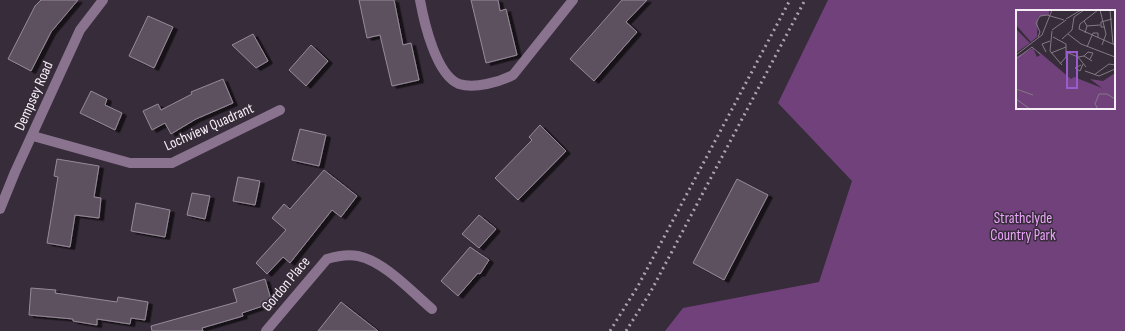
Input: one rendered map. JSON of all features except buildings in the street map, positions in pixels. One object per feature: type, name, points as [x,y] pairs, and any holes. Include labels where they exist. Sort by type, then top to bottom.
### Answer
[{"type":"street","name":"Dempsey Road","points":[[0,209],[15,172],[33,136],[80,30],[103,0]]},
{"type":"street","points":[[420,0],[430,37],[444,71],[459,84],[481,85],[503,80],[513,75],[573,0]]},
{"type":"street","name":"Lochview Quadrant","points":[[33,136],[130,163],[172,163],[280,110]]},
{"type":"street","name":"Gordon Place","points":[[266,331],[327,259],[341,255],[358,256],[377,262],[432,309]]},
{"type":"green space","name":"Strathclyde Country Park","points":[[828,0],[1125,0],[1125,331],[665,331],[683,308],[819,282],[852,181],[778,103]]},
{"type":"railway","points":[[610,331],[638,286],[790,0]]},
{"type":"railway","points":[[626,331],[650,293],[805,0]]}]
